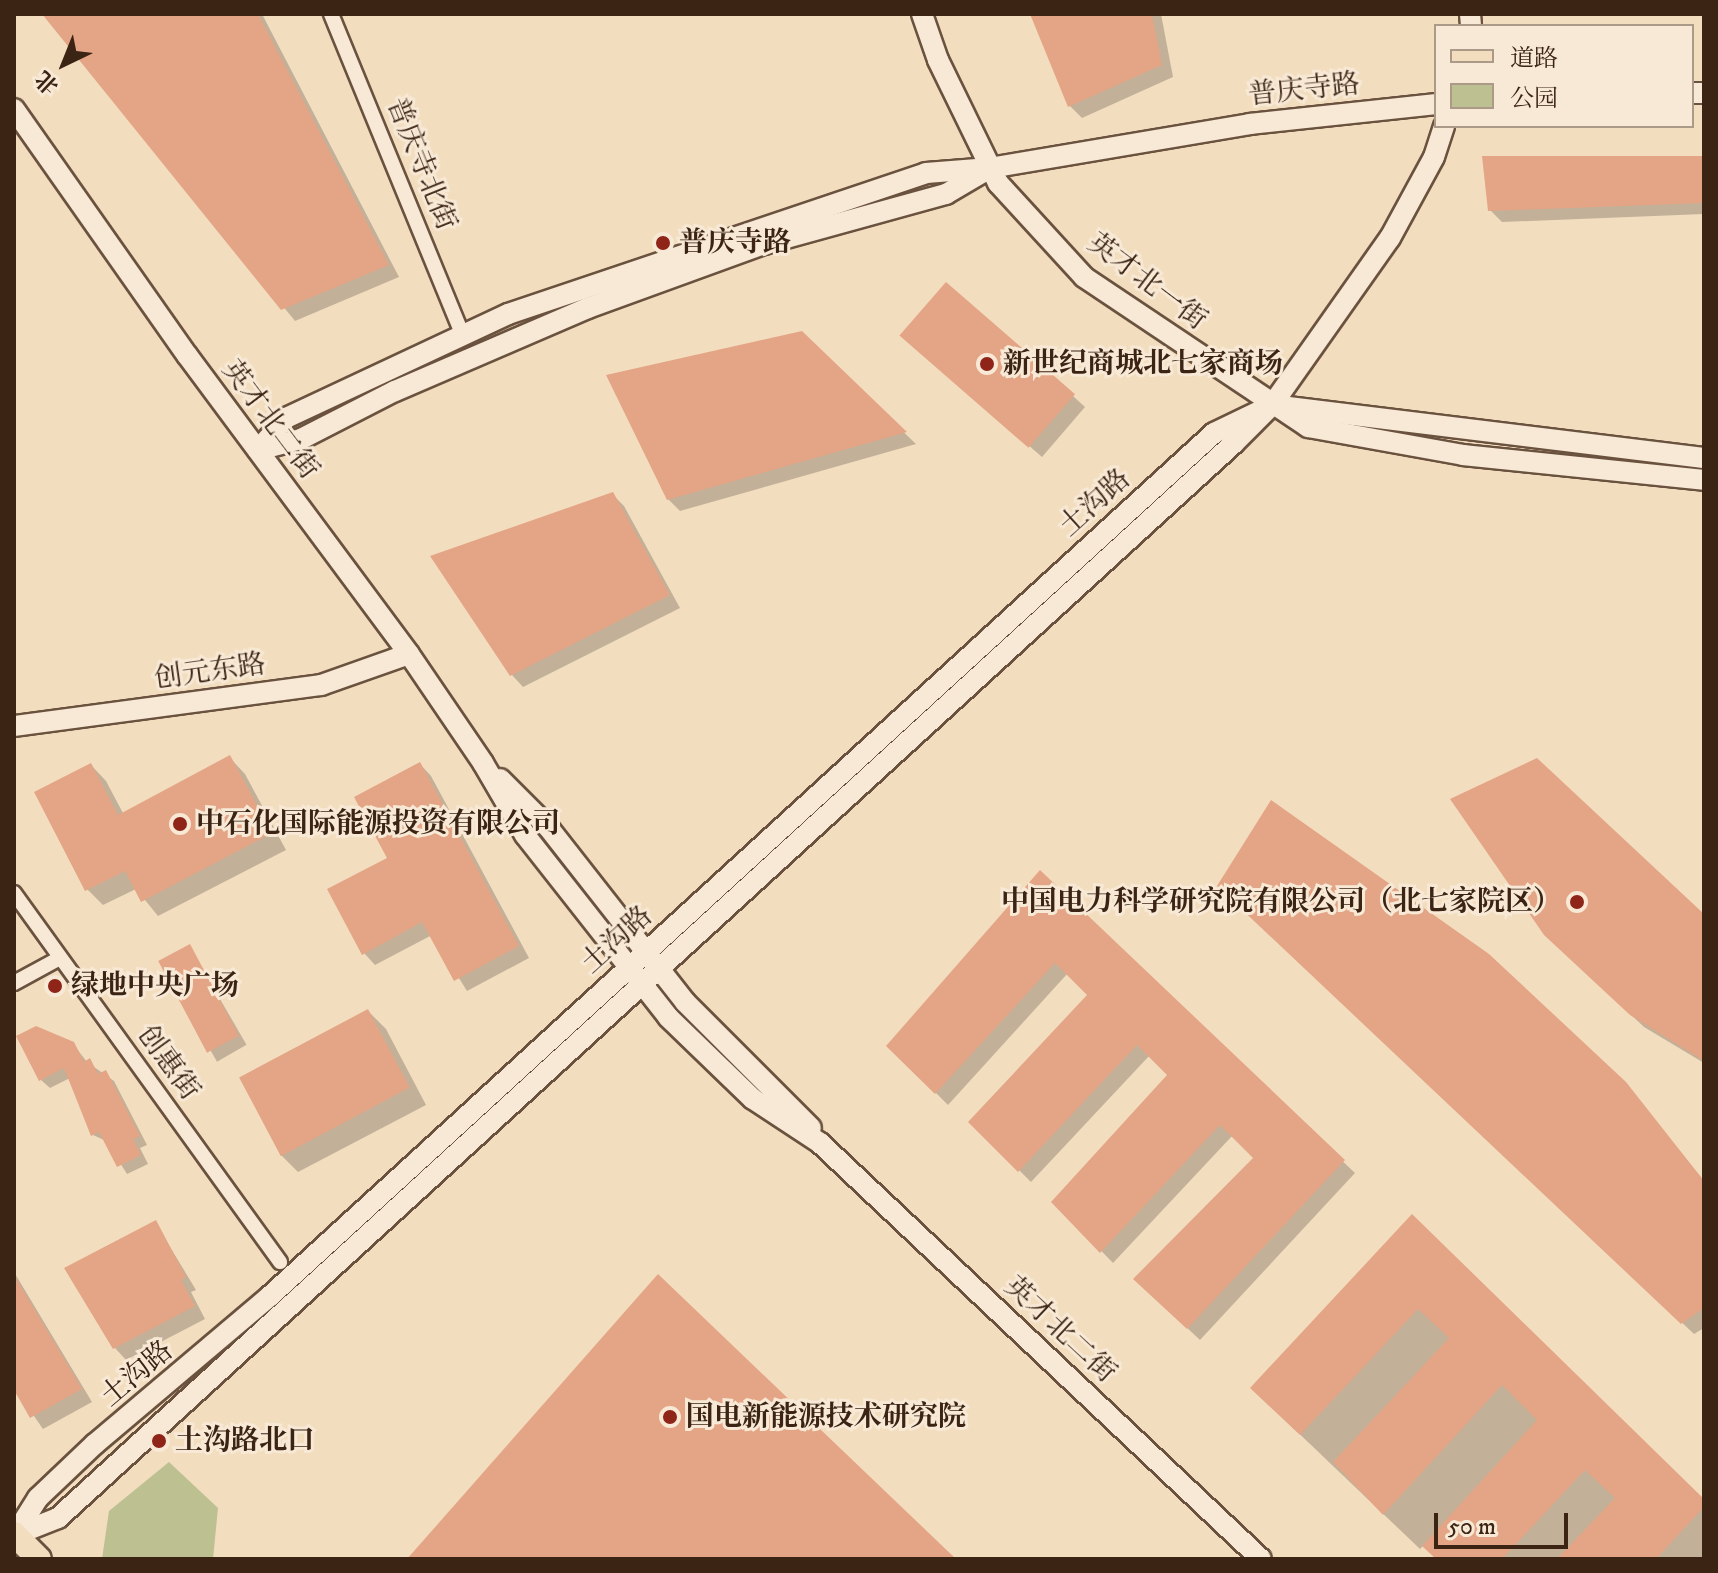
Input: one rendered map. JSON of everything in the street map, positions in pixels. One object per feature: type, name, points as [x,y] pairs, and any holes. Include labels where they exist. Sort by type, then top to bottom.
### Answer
[{"type":"main road","points":[[14,1535],[39,1559]]},
{"type":"street","name":"普庆寺北街","points":[[331,14],[462,334]]},
{"type":"street","name":"英才北一街","points":[[922,14],[938,60],[998,183],[1084,277],[1272,405]]},
{"type":"street","name":"普庆寺路","points":[[258,450],[286,418],[462,334],[658,260],[926,173],[990,168],[1250,124],[1434,104]]},
{"type":"street","name":"英才北二街","points":[[14,109],[258,450],[409,654],[483,763],[525,835],[627,969],[753,1099],[820,1143],[1261,1559]]},
{"type":"street","points":[[1272,405],[1390,238],[1434,157],[1443,128]]},
{"type":"street","name":"普庆寺路","points":[[258,450],[301,439],[436,372],[588,308],[764,244],[946,194],[990,168]]},
{"type":"street","points":[[1272,405],[1704,458]]},
{"type":"street","points":[[1272,405],[1308,427],[1393,445],[1704,480]]},
{"type":"street","name":"土沟路","points":[[14,1535],[38,1498],[95,1444],[270,1296],[1214,433],[1272,405]]},
{"type":"street","name":"土沟路","points":[[14,1535],[58,1518],[1272,405]]},
{"type":"street","name":"创元东路","points":[[14,726],[321,685],[409,654]]},
{"type":"street","name":"英才北二街","points":[[483,763],[548,827],[659,970],[809,1125],[820,1143]]},
{"type":"street","name":"创惠街","points":[[14,893],[280,1262]]},
{"type":"street","points":[[14,983],[60,958]]},
{"type":"green space","points":[[169,1462],[218,1508],[213,1559],[102,1559],[109,1511]]},
{"type":"building","points":[[42,14],[258,14],[389,265],[281,310]]},
{"type":"building","points":[[1030,14],[1152,14],[1162,65],[1068,107]]},
{"type":"building","points":[[1482,156],[1704,156],[1704,203],[1488,211]]},
{"type":"building","name":"新世纪商城北七家商场","points":[[946,282],[1075,394],[1028,448],[899,336]]},
{"type":"building","points":[[802,331],[907,432],[667,500],[606,375]]},
{"type":"building","points":[[613,492],[670,595],[510,676],[430,556]]},
{"type":"building","points":[[230,755],[272,833],[141,902],[125,871],[85,891],[34,792],[91,763],[118,815]]},
{"type":"building","points":[[1537,758],[1704,914],[1704,1061],[1630,1015],[1544,935],[1450,799]]},
{"type":"building","points":[[420,762],[519,946],[454,981],[422,922],[362,955],[327,889],[387,858],[354,797]]},
{"type":"building","points":[[1271,800],[1489,954],[1626,1082],[1704,1181],[1704,1308],[1681,1324],[1217,886]]},
{"type":"building","points":[[1040,870],[1345,1160],[1187,1329],[1133,1279],[1253,1158],[1220,1125],[1100,1253],[1051,1202],[1167,1075],[1137,1045],[1018,1172],[968,1122],[1087,995],[1055,963],[935,1094],[886,1046]]},
{"type":"building","points":[[190,944],[239,1036],[207,1053],[158,961]]},
{"type":"building","points":[[368,1009],[410,1088],[281,1156],[239,1078]]},
{"type":"building","points":[[36,1026],[74,1042],[84,1062],[90,1058],[98,1074],[106,1070],[140,1136],[133,1139],[141,1155],[117,1167],[99,1132],[91,1136],[64,1068],[39,1081],[16,1036]]},
{"type":"building","points":[[1412,1214],[1704,1499],[1704,1507],[1656,1559],[1557,1559],[1615,1498],[1585,1470],[1502,1559],[1436,1559],[1422,1546],[1537,1420],[1502,1385],[1383,1515],[1333,1462],[1449,1338],[1418,1309],[1300,1435],[1250,1388]]},
{"type":"building","points":[[156,1220],[186,1277],[181,1280],[195,1306],[113,1349],[64,1268]]},
{"type":"building","name":"国电新能源技术研究院","points":[[658,1274],[956,1559],[407,1559]]},
{"type":"building","points":[[14,1275],[82,1389],[30,1418],[14,1390]]},
{"type":"place","name":"普庆寺路","points":[[663,243]]},
{"type":"place","name":"新世纪商城北七家商场","points":[[987,364]]},
{"type":"place","name":"中石化国际能源投资有限公司","points":[[180,824]]},
{"type":"place","name":"中国电力科学研究院有限公司（北七家院区）","points":[[1577,902]]},
{"type":"place","name":"绿地中央广场","points":[[55,986]]},
{"type":"place","name":"国电新能源技术研究院","points":[[670,1417]]},
{"type":"place","name":"土沟路北口","points":[[159,1441]]}]
